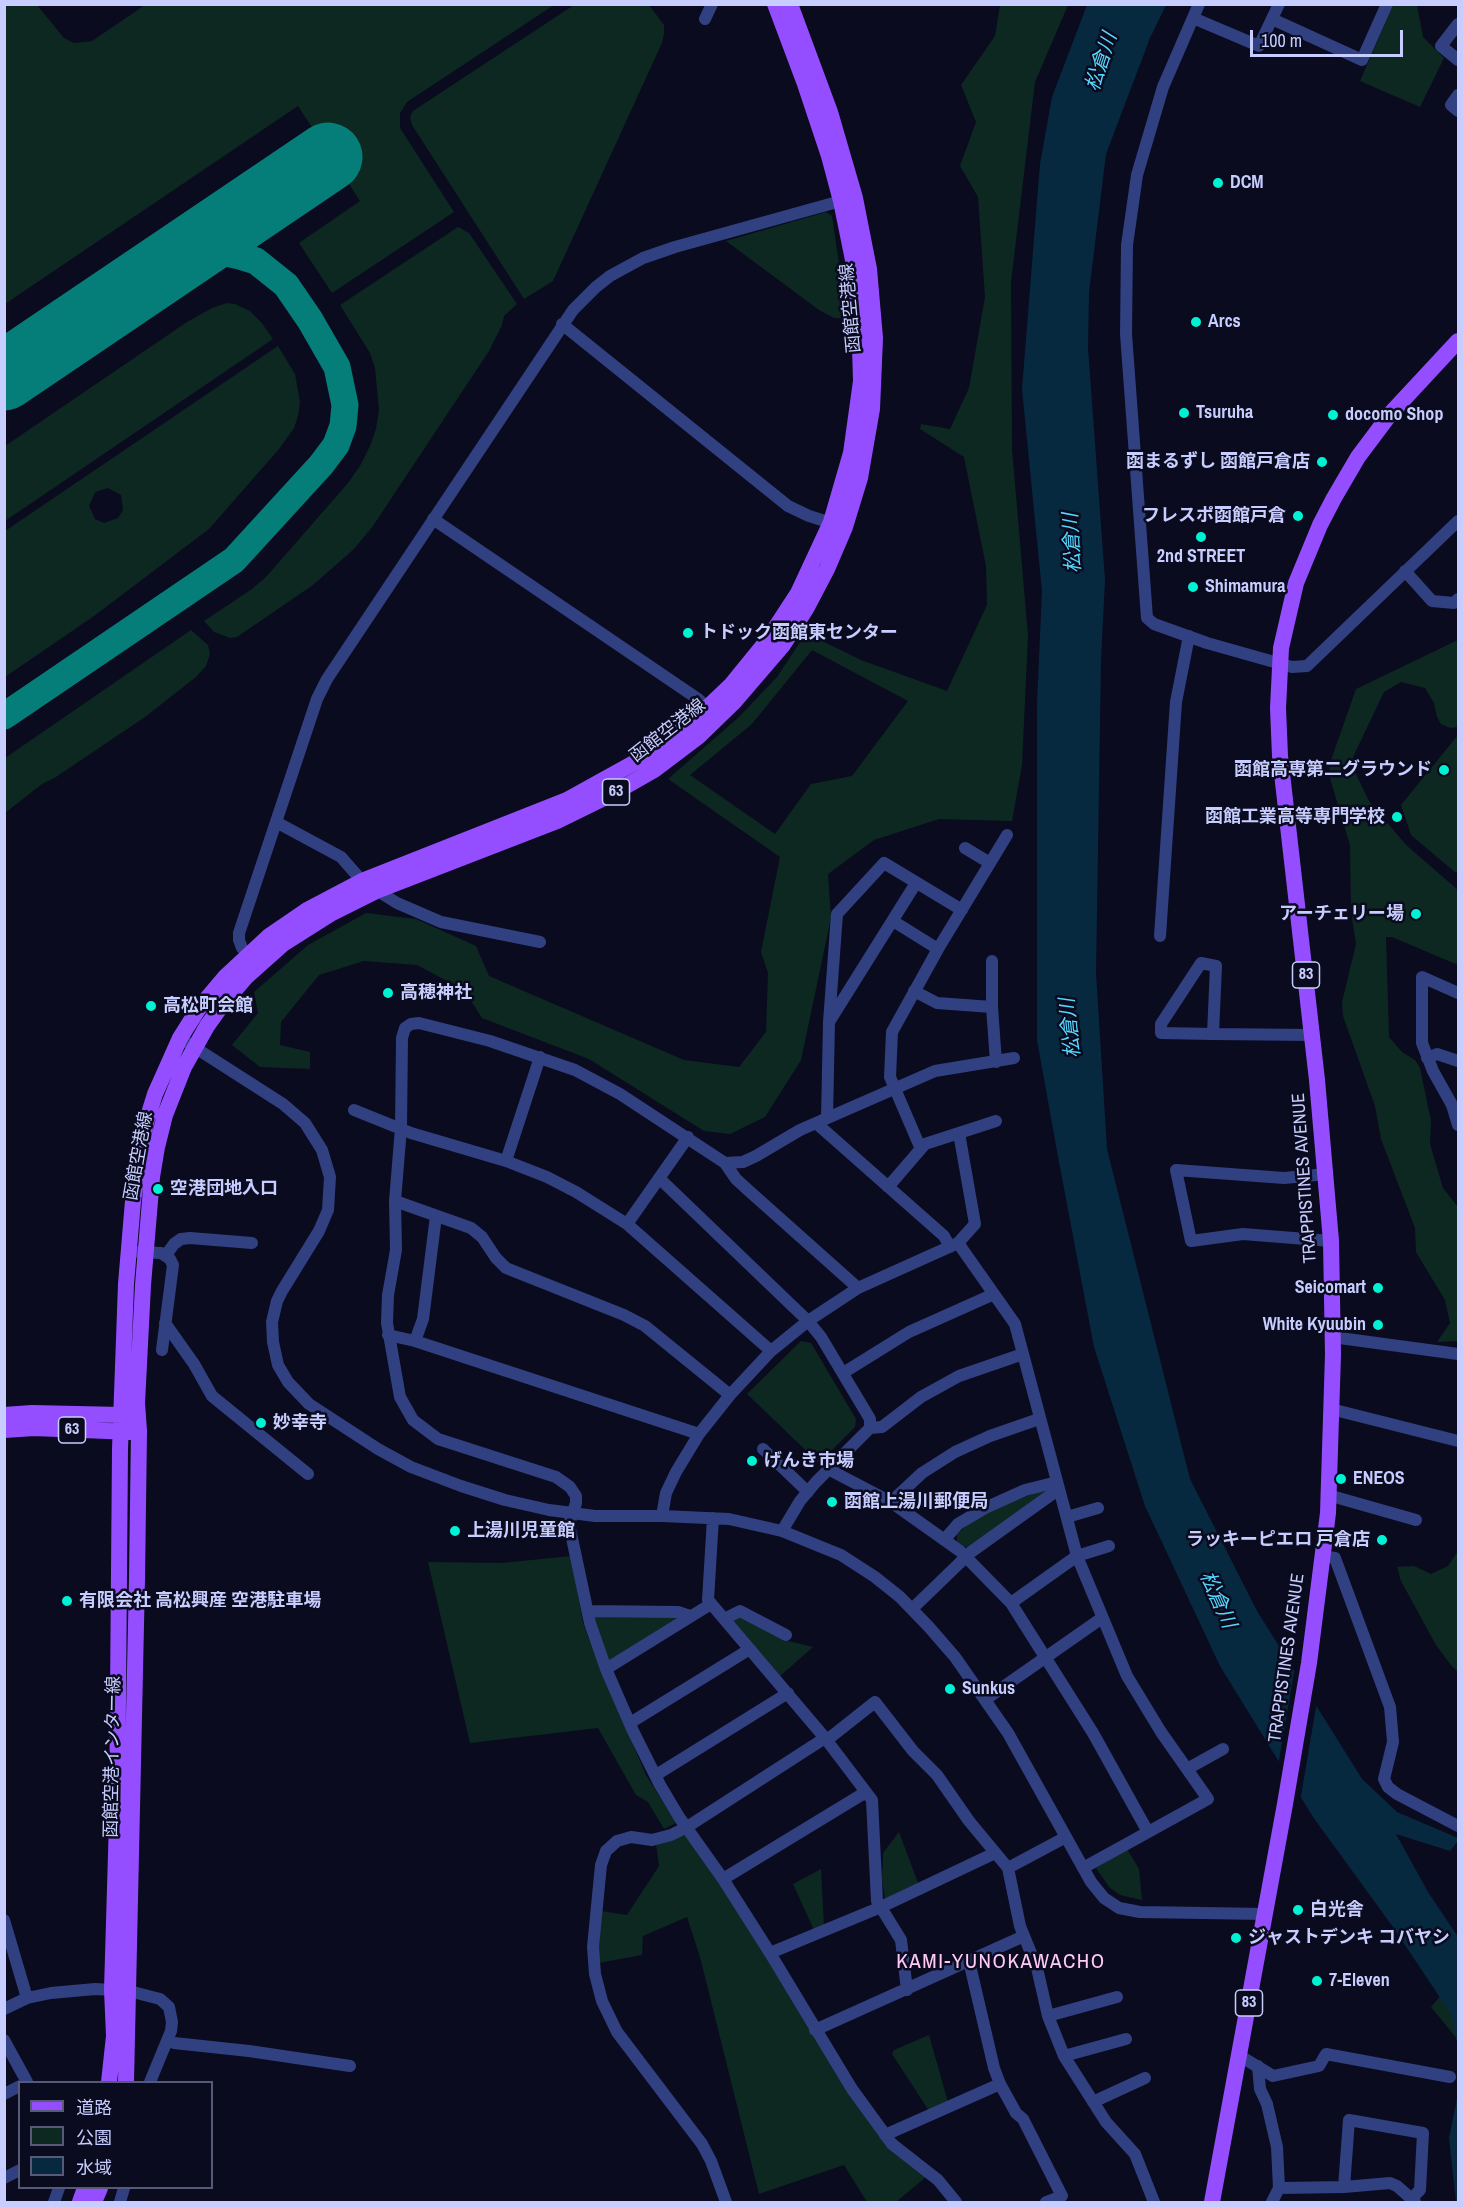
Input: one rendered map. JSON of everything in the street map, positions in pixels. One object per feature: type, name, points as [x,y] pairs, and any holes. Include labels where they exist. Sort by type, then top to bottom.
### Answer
[{"type":"main road","name":"函館空港線","points":[[775,4],[848,199]]},
{"type":"main road","name":"函館空港線","points":[[187,1043],[256,967],[283,944],[313,924],[376,891],[542,828],[612,794],[677,753],[713,713],[785,615],[838,525],[861,381],[859,311],[848,199],[830,112],[790,4]]},
{"type":"main road","name":"TRAPPISTINES AVENUE","points":[[1212,2202],[1266,1914],[1309,1663],[1328,1495],[1332,1337],[1331,1241],[1327,1174],[1280,756],[1278,708],[1280,663],[1296,583],[1334,498],[1358,457],[1391,413],[1458,340]]},
{"type":"main road","name":"函館空港線","points":[[139,1425],[137,1252],[133,1201],[146,1123],[155,1094],[187,1043],[212,991],[269,936],[307,910],[362,881],[540,812],[600,783],[713,713]]},
{"type":"main road","name":"函館空港線","points":[[120,1432],[126,1284],[137,1252]]},
{"type":"main road","name":"63","points":[[4,1415],[32,1413],[121,1415],[139,1425]]},
{"type":"main road","name":"63","points":[[4,1430],[34,1428],[120,1432],[139,1425]]},
{"type":"main road","name":"函館空港インター線","points":[[126,2081],[139,1425]]},
{"type":"main road","name":"函館空港インター線","points":[[109,2081],[114,2036],[112,1990],[117,1820],[120,1432]]},
{"type":"street","points":[[705,19],[712,4]]},
{"type":"street","points":[[1199,4],[1163,87],[1137,175],[1127,245],[1126,334],[1147,618],[1154,624],[1189,636],[1292,667],[1307,666],[1458,521]]},
{"type":"street","points":[[1192,18],[1259,46],[1279,4]]},
{"type":"street","points":[[1272,18],[1362,60],[1387,4]]},
{"type":"street","points":[[1458,24],[1441,46],[1458,60]]},
{"type":"street","points":[[1458,95],[1451,105],[1458,111]]},
{"type":"street","points":[[242,948],[239,933],[317,699],[327,679],[562,324],[596,287],[610,276],[643,258],[848,199]]},
{"type":"street","points":[[562,324],[788,506],[809,516],[838,525]]},
{"type":"street","points":[[433,519],[713,713]]},
{"type":"street","points":[[1405,571],[1432,601],[1454,603],[1458,599]]},
{"type":"street","points":[[1160,936],[1176,702],[1189,636]]},
{"type":"street","points":[[276,822],[340,857],[362,881],[397,903],[441,922],[540,942]]},
{"type":"street","points":[[920,1147],[892,1084],[892,1032],[938,949],[1007,835]]},
{"type":"street","points":[[965,848],[990,863]]},
{"type":"street","points":[[962,910],[884,863],[837,914],[825,1115],[888,1186],[954,1245],[1015,1324],[1077,1556],[1102,1618],[1127,1676],[1161,1732],[1208,1799],[1083,1868]]},
{"type":"street","points":[[830,1022],[916,883]]},
{"type":"street","points":[[893,921],[938,949]]},
{"type":"street","points":[[992,961],[992,1007],[996,1062]]},
{"type":"street","points":[[1213,1034],[1215,966],[1201,963],[1161,1024],[1161,1034],[1312,1035]]},
{"type":"street","points":[[1458,993],[1422,977],[1422,1043],[1427,1058],[1452,1105],[1458,1125]]},
{"type":"street","points":[[914,991],[937,1003],[992,1007]]},
{"type":"street","points":[[858,1288],[736,1179],[725,1163],[620,1094],[575,1070],[490,1041],[419,1023],[405,1028],[402,1038],[396,1250],[388,1295],[388,1335],[400,1397],[413,1420],[447,1443],[561,1479],[570,1487],[576,1496],[576,1503],[569,1524],[588,1611],[606,1669],[656,1775],[687,1827],[770,1953],[852,2089],[885,2135],[903,2153],[938,2180],[956,2202]]},
{"type":"street","points":[[187,1043],[283,1104],[297,1116],[317,1140],[328,1169],[329,1199],[325,1220],[282,1290],[274,1313],[272,1332],[278,1365],[288,1382],[309,1404],[378,1449],[411,1467],[505,1500],[572,1514],[713,1518],[762,1526],[808,1540],[850,1561],[875,1577],[912,1609],[955,1657],[986,1699],[1030,1770],[1096,1890],[1111,1904],[1140,1912],[1266,1914]]},
{"type":"street","points":[[1427,1058],[1437,1054],[1458,1061]]},
{"type":"street","points":[[506,1161],[540,1057]]},
{"type":"street","points":[[725,1163],[743,1162],[756,1156],[825,1115],[892,1084],[935,1071],[1014,1059]]},
{"type":"street","points":[[354,1110],[386,1124],[506,1161],[547,1177],[576,1192],[627,1224],[771,1351]]},
{"type":"street","points":[[888,1186],[920,1147],[996,1121]]},
{"type":"street","points":[[662,1516],[666,1493],[699,1434],[730,1395],[771,1351],[808,1321],[858,1288],[954,1245],[975,1224],[959,1133]]},
{"type":"street","points":[[627,1224],[688,1137]]},
{"type":"street","points":[[1327,1174],[1284,1178],[1176,1170],[1191,1241],[1243,1234],[1331,1241]]},
{"type":"street","points":[[660,1178],[808,1321],[821,1337],[870,1419],[870,1428]]},
{"type":"street","points":[[396,1201],[467,1226],[478,1233],[506,1268],[624,1315],[645,1326],[730,1395]]},
{"type":"street","points":[[416,1341],[423,1319],[436,1216]]},
{"type":"street","points":[[166,1256],[174,1244],[181,1239],[252,1243]]},
{"type":"street","points":[[137,1252],[166,1256],[172,1265],[162,1350]]},
{"type":"street","points":[[843,1373],[917,1328],[994,1294]]},
{"type":"street","points":[[165,1323],[194,1364],[212,1396],[308,1474]]},
{"type":"street","points":[[388,1335],[416,1341],[699,1434]]},
{"type":"street","points":[[1332,1337],[1458,1354]]},
{"type":"street","points":[[782,1531],[808,1492],[870,1428],[882,1427],[903,1409],[949,1381],[979,1368],[1023,1354]]},
{"type":"street","points":[[1331,1409],[1458,1441]]},
{"type":"street","points":[[891,1503],[922,1473],[955,1452],[990,1436],[1039,1419]]},
{"type":"street","points":[[763,1449],[808,1492]]},
{"type":"street","points":[[828,1469],[891,1503],[944,1540],[965,1557],[1011,1603],[1098,1740],[1148,1832]]},
{"type":"street","points":[[944,1540],[958,1524],[985,1508],[1025,1490],[1058,1485]]},
{"type":"street","points":[[912,1609],[965,1557],[1058,1485]]},
{"type":"street","points":[[1328,1495],[1416,1520]]},
{"type":"street","points":[[1067,1517],[1098,1508]]},
{"type":"street","points":[[713,1518],[708,1600],[826,1739],[872,1800],[878,1901],[901,1941],[907,1990]]},
{"type":"street","points":[[1011,1603],[1077,1556],[1109,1546]]},
{"type":"street","points":[[1322,1556],[1335,1558],[1390,1707],[1393,1742],[1384,1779],[1397,1794],[1458,1826]]},
{"type":"street","points":[[606,1669],[711,1604]]},
{"type":"street","points":[[588,1611],[678,1612],[690,1616]]},
{"type":"street","points":[[724,1618],[740,1611],[786,1635]]},
{"type":"street","points":[[986,1699],[1102,1618]]},
{"type":"street","points":[[630,1723],[750,1649]]},
{"type":"street","points":[[656,1775],[788,1693]]},
{"type":"street","points":[[726,2202],[711,2161],[702,2144],[608,2017],[593,1964],[601,1865],[611,1844],[626,1838],[652,1840],[687,1827],[826,1739],[875,1702],[913,1751],[938,1775],[994,1853],[1008,1868],[1024,1936],[1037,1968],[1048,2016],[1064,2056],[1106,2122],[1135,2154],[1154,2202]]},
{"type":"street","points":[[1187,1769],[1222,1749]]},
{"type":"street","points":[[723,1879],[866,1792]]},
{"type":"street","points":[[1008,1868],[1066,1837]]},
{"type":"street","points":[[770,1953],[881,1907],[994,1853]]},
{"type":"street","points":[[4,1920],[27,1998]]},
{"type":"street","points":[[815,2030],[1024,1936]]},
{"type":"street","points":[[969,1961],[994,2068],[1000,2084],[1016,2113],[1023,2120],[1062,2196],[1046,2202]]},
{"type":"street","points":[[4,2008],[27,1998],[51,1993],[112,1990],[160,1999],[169,2007],[172,2014],[171,2031],[150,2081]]},
{"type":"street","points":[[1048,2016],[1117,1997]]},
{"type":"street","points":[[1064,2056],[1126,2039]]},
{"type":"street","points":[[4,2040],[25,2081]]},
{"type":"street","points":[[174,2043],[350,2066]]},
{"type":"street","points":[[1240,2056],[1273,2076],[1319,2066],[1326,2054],[1450,2077]]},
{"type":"street","points":[[1258,2066],[1260,2089],[1267,2104],[1277,2147],[1279,2188],[1272,2202]]},
{"type":"street","points":[[1093,2102],[1145,2078]]},
{"type":"street","points":[[885,2135],[1000,2084]]},
{"type":"street","points":[[4,2094],[18,2087]]},
{"type":"street","points":[[1279,2188],[1344,2187],[1389,2183],[1398,2186],[1413,2201],[1420,2190],[1423,2133],[1349,2120],[1344,2187]]},
{"type":"street","points":[[4,2178],[18,2171]]},
{"type":"green space","points":[[5,4],[37,5],[64,38],[74,43],[92,41],[145,5],[554,5],[407,102],[400,113],[400,128],[454,212],[332,293],[299,243],[360,201],[298,106],[5,304]]},
{"type":"green space","points":[[574,5],[649,5],[664,25],[664,34],[662,43],[553,281],[524,299],[412,125],[410,117],[413,111]]},
{"type":"green space","points":[[1000,5],[1068,5],[1035,82],[1011,282],[1012,449],[1028,636],[1022,765],[1012,821],[939,819],[874,840],[828,874],[831,918],[801,1060],[765,1117],[730,1134],[704,1131],[589,1059],[482,1018],[464,990],[417,965],[364,961],[319,975],[281,1022],[280,1045],[310,1052],[310,1069],[260,1067],[232,1045],[258,1013],[254,992],[308,945],[366,913],[416,919],[476,946],[489,976],[684,1060],[739,1067],[766,1032],[768,973],[761,952],[780,857],[668,779],[739,717],[777,677],[806,633],[861,660],[947,691],[987,605],[986,566],[964,457],[920,429],[921,424],[950,429],[969,388],[985,297],[978,197],[960,166],[976,122],[961,85],[995,36]],"holes":[[[812,650],[908,701],[852,776],[811,784],[775,834],[690,775],[752,724]]]},
{"type":"green space","points":[[1393,5],[1417,5],[1423,37],[1444,58],[1420,107],[1360,81]]},
{"type":"green space","points":[[826,212],[832,216],[847,318],[834,318],[819,310],[726,241]]},
{"type":"green space","points":[[458,227],[469,233],[517,304],[504,316],[489,351],[373,526],[354,549],[313,585],[237,637],[230,638],[214,632],[204,621],[266,577],[348,483],[370,446],[379,410],[375,368],[370,353],[340,305]]},
{"type":"green space","points":[[227,303],[250,311],[273,339],[5,521],[5,446],[187,322],[212,308]]},
{"type":"green space","points":[[278,346],[295,374],[300,402],[294,428],[279,449],[209,529],[94,616],[5,677],[5,531]],"holes":[[[108,488],[121,495],[123,510],[118,518],[104,523],[95,519],[89,506],[95,492]]]},
{"type":"green space","points":[[191,630],[208,645],[210,654],[206,666],[196,677],[145,717],[42,784],[5,813],[5,758]]},
{"type":"green space","points":[[1458,640],[1458,727],[1450,728],[1441,724],[1434,703],[1425,688],[1401,682],[1384,692],[1353,757],[1355,772],[1369,801],[1406,845],[1458,890],[1458,965],[1392,937],[1386,937],[1389,1037],[1402,1052],[1415,1060],[1420,1068],[1431,1121],[1430,1144],[1443,1188],[1458,1207],[1458,1341],[1437,1342],[1450,1323],[1445,1300],[1416,1252],[1415,1228],[1381,1139],[1375,1106],[1343,1016],[1342,1002],[1356,944],[1351,912],[1350,845],[1329,775],[1330,763],[1356,689]]},
{"type":"green space","name":"函館高専第二グラウンド","points":[[1458,735],[1458,870],[1456,873],[1411,835],[1401,805]]},
{"type":"green space","points":[[801,1341],[811,1343],[856,1419],[855,1427],[819,1463],[747,1394]]},
{"type":"green space","points":[[1043,1490],[1045,1494],[967,1548],[957,1541],[957,1534],[972,1521],[999,1507]]},
{"type":"green space","points":[[1458,1551],[1458,1672],[1436,1645],[1401,1581],[1397,1567],[1414,1566],[1431,1574],[1448,1566]]},
{"type":"green space","points":[[571,1556],[583,1623],[600,1668],[646,1775],[676,1823],[664,1829],[648,1802],[636,1795],[598,1728],[470,1743],[428,1562],[502,1563]]},
{"type":"green space","points":[[594,1616],[675,1616],[677,1619],[609,1662]]},
{"type":"green space","points":[[742,1617],[784,1640],[813,1647],[780,1676],[732,1619]]},
{"type":"green space","points":[[899,1832],[918,1883],[885,1899],[882,1879],[883,1853]]},
{"type":"green space","points":[[681,1835],[688,1836],[720,1881],[847,2090],[926,2177],[896,2202],[867,2202],[844,2165],[759,2194],[700,1957],[687,1917],[643,1936],[642,1955],[598,1963],[601,1911],[627,1915],[659,1866],[656,1844]]},
{"type":"green space","points":[[1127,1849],[1139,1869],[1142,1900],[1120,1895],[1110,1888],[1096,1868]]},
{"type":"green space","points":[[821,1869],[824,1926],[814,1930],[793,1884]]},
{"type":"green space","points":[[1458,1975],[1458,2040],[1431,2007]]},
{"type":"green space","points":[[929,2035],[948,2102],[929,2111],[892,2054],[894,2050]]},
{"type":"water","name":"松倉川","points":[[1087,5],[1166,5],[1150,38],[1106,154],[1089,292],[1088,348],[1105,580],[1101,659],[1096,973],[1107,1149],[1190,1479],[1257,1611],[1362,1779],[1397,1812],[1458,1838],[1450,1851],[1396,1834],[1428,1892],[1458,1937],[1458,2047],[1451,2014],[1393,1927],[1313,1817],[1220,1666],[1145,1506],[1094,1347],[1059,1162],[1037,1040],[1037,704],[1042,591],[1022,389],[1040,164],[1052,97]]},
{"type":"water","points":[[1458,2094],[1458,2202],[1456,2202],[1449,2138]]},
{"type":"pier","points":[[1295,1666],[1317,1701],[1300,1802],[1278,1766]]},
{"type":"taxiway","points":[[4,716],[234,560],[321,465],[336,445],[343,426],[345,405],[337,367],[310,320],[286,285],[256,261],[240,256],[208,252],[178,258]]},
{"type":"runway","points":[[4,376],[328,157]]},
{"type":"place","name":"DCM","points":[[1218,183]]},
{"type":"place","name":"Arcs","points":[[1196,322]]},
{"type":"place","name":"Tsuruha","points":[[1184,413]]},
{"type":"place","name":"docomo Shop","points":[[1333,415]]},
{"type":"place","name":"函まるずし 函館戸倉店","points":[[1322,462]]},
{"type":"place","name":"フレスポ函館戸倉","points":[[1298,516]]},
{"type":"place","name":"2nd STREET","points":[[1201,537]]},
{"type":"place","name":"Shimamura","points":[[1193,587]]},
{"type":"place","name":"トドック函館東センター","points":[[688,633]]},
{"type":"place","name":"函館高専第二グラウンド","points":[[1444,770]]},
{"type":"place","name":"函館工業高等専門学校","points":[[1397,817]]},
{"type":"place","name":"アーチェリー場","points":[[1416,914]]},
{"type":"place","name":"高穂神社","points":[[388,993]]},
{"type":"place","name":"高松町会館","points":[[151,1006]]},
{"type":"place","name":"空港団地入口","points":[[158,1189]]},
{"type":"place","name":"Seicomart","points":[[1378,1288]]},
{"type":"place","name":"White Kyuubin","points":[[1378,1325]]},
{"type":"place","name":"妙幸寺","points":[[261,1423]]},
{"type":"place","name":"げんき市場","points":[[752,1461]]},
{"type":"place","name":"ENEOS","points":[[1341,1479]]},
{"type":"place","name":"函館上湯川郵便局","points":[[832,1502]]},
{"type":"place","name":"上湯川児童館","points":[[455,1531]]},
{"type":"place","name":"ラッキーピエロ 戸倉店","points":[[1382,1540]]},
{"type":"place","name":"有限会社 高松興産 空港駐車場","points":[[67,1601]]},
{"type":"place","name":"Sunkus","points":[[950,1689]]},
{"type":"place","name":"白光舎","points":[[1298,1910]]},
{"type":"place","name":"ジャストデンキ コバヤシ","points":[[1236,1938]]},
{"type":"place","name":"7-Eleven","points":[[1317,1981]]},
{"type":"district","name":"KAMI-YUNOKAWACHO","points":[[1001,1962]]}]
